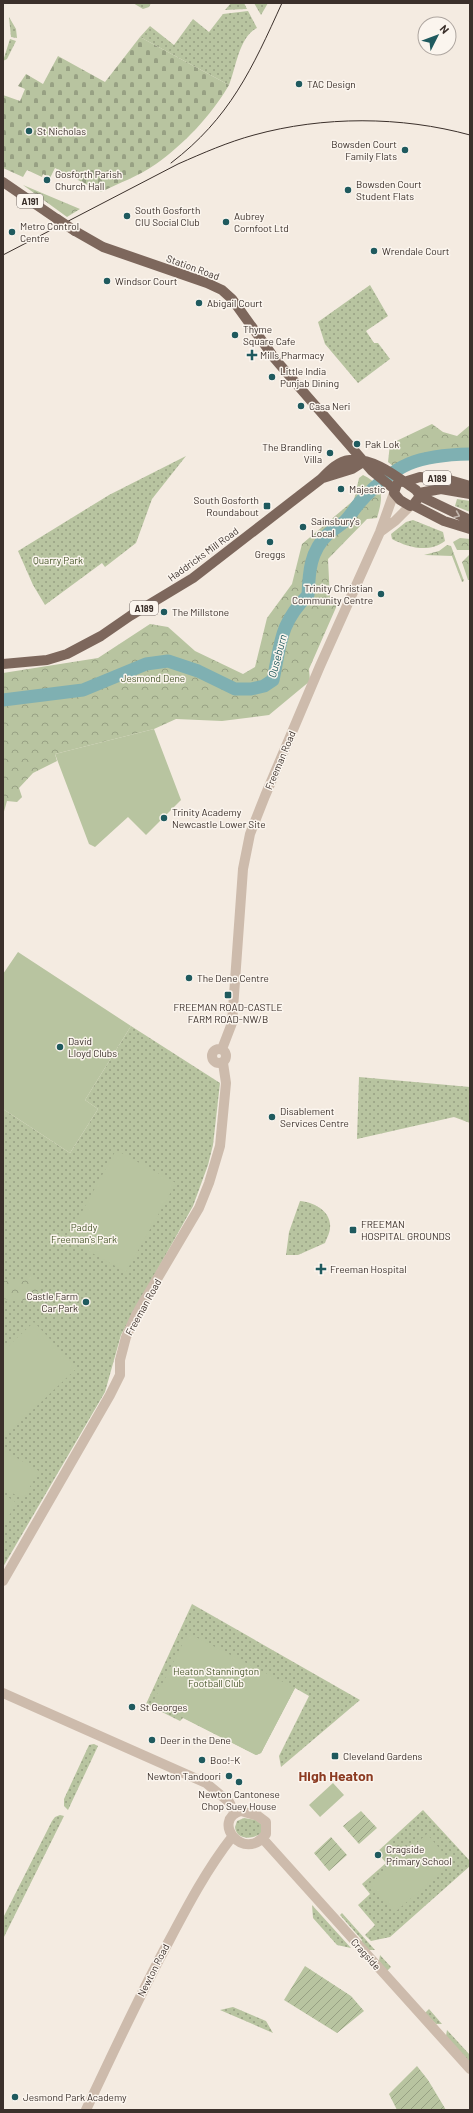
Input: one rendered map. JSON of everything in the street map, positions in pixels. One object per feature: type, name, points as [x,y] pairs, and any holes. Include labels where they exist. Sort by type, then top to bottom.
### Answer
[{"type":"main road","name":"Station Road","points":[[3,182],[57,220],[103,247],[207,283],[222,290],[232,299],[275,359],[364,462]]},
{"type":"main road","name":"A189","points":[[364,462],[393,477],[420,494],[447,490],[470,494]]},
{"type":"main road","name":"Haddricks Mill Road","points":[[3,664],[47,660],[67,654],[102,636],[130,616],[193,578],[321,479],[352,470],[364,462]]},
{"type":"main road","name":"A189","points":[[393,477],[446,479],[470,486]]},
{"type":"main road","name":"A189","points":[[393,477],[391,488],[400,500],[412,505],[420,494]]},
{"type":"main road","points":[[391,488],[393,477]]},
{"type":"main road","name":"A189","points":[[437,505],[438,499],[447,490]]},
{"type":"main road","points":[[420,494],[437,505],[470,520]]},
{"type":"main road","points":[[412,505],[444,521],[470,529]]},
{"type":"street","name":"Freeman Road","points":[[3,1581],[110,1395],[120,1375],[120,1360],[126,1336],[137,1313],[199,1208],[209,1183],[220,1146],[226,1083],[223,1063],[226,1054],[222,1049],[232,1023],[243,869],[250,834],[317,673],[380,532],[391,488]]},
{"type":"street","name":"Freeman Road","points":[[380,532],[412,505]]},
{"type":"street","points":[[3,1693],[206,1783],[229,1802],[235,1813]]},
{"type":"street","points":[[247,1812],[258,1816],[266,1822],[266,1834],[263,1839],[252,1845],[238,1842],[232,1837],[228,1824],[235,1813],[247,1812]]},
{"type":"street","name":"Newton Road","points":[[86,2110],[146,1982],[212,1864],[232,1837]]},
{"type":"street","name":"Cragside","points":[[263,1839],[470,2069]]},
{"type":"green space","points":[[133,3],[151,3],[149,7],[143,9]]},
{"type":"green space","points":[[231,3],[244,3],[247,9],[225,10]]},
{"type":"green space","points":[[254,3],[268,3],[261,15]]},
{"type":"green space","points":[[248,11],[257,28],[246,38],[242,46],[229,85],[140,37],[150,26],[174,45],[193,19],[209,32],[223,14]]},
{"type":"green space","points":[[9,17],[16,29],[17,38],[11,37]]},
{"type":"green space","points":[[140,37],[229,85],[214,108],[177,148],[156,164],[136,176],[101,192],[55,168],[50,178],[43,174],[42,177],[27,170],[23,177],[3,168],[3,95],[20,101],[25,89],[18,86],[26,74],[43,84],[58,56],[105,82]]},
{"type":"green space","points":[[10,39],[16,41],[7,59],[3,61]]},
{"type":"green space","points":[[23,185],[80,209],[67,217]]},
{"type":"green space","points":[[370,285],[388,316],[366,331],[374,343],[378,343],[390,359],[358,383],[325,344],[318,322]]},
{"type":"green space","points":[[432,424],[443,432],[457,436],[470,425],[470,458],[435,458],[416,468],[393,466],[388,462],[390,444]]},
{"type":"green space","name":"Quarry Park","points":[[186,456],[152,499],[136,543],[105,567],[102,563],[45,605],[33,585],[18,551],[109,495]]},
{"type":"green space","name":"Jesmond Dene","points":[[363,475],[375,483],[379,488],[381,498],[379,511],[377,518],[367,519],[328,559],[330,600],[338,603],[309,669],[310,681],[269,715],[222,721],[176,719],[154,729],[55,754],[57,761],[33,773],[19,788],[22,797],[17,802],[7,801],[3,815],[3,673],[98,658],[150,624],[168,627],[195,651],[243,674],[255,667],[267,618],[292,584],[302,544],[354,500],[359,478]]},
{"type":"green space","points":[[457,499],[470,501],[470,512],[455,506]]},
{"type":"green space","points":[[413,520],[443,532],[445,541],[432,547],[419,548],[405,545],[392,539],[391,534],[406,522]]},
{"type":"green space","points":[[460,538],[470,539],[470,580],[468,580],[462,562],[469,555],[469,550],[457,550],[453,542]]},
{"type":"green space","points":[[447,545],[451,546],[464,581],[462,582],[452,556],[424,555],[439,551]]},
{"type":"green space","points":[[154,729],[181,800],[146,835],[128,817],[95,847],[89,844],[55,754]]},
{"type":"green space","name":"David Lloyd Clubs","points":[[18,952],[131,1026],[85,1100],[98,1109],[70,1153],[3,1109],[3,974]]},
{"type":"green space","name":"Paddy Freeman's Park","points":[[131,1026],[220,1083],[213,1145],[208,1165],[193,1206],[121,1335],[105,1392],[3,1567],[3,1109],[70,1153],[98,1109],[85,1100]]},
{"type":"green space","points":[[359,1077],[470,1087],[470,1123],[454,1117],[357,1139]]},
{"type":"green space","points":[[116,1150],[176,1183],[126,1272],[67,1239]]},
{"type":"green space","points":[[300,1201],[310,1203],[321,1208],[325,1212],[330,1222],[330,1231],[325,1243],[298,1255],[286,1255],[289,1232]]},
{"type":"green space","points":[[55,1233],[64,1237],[59,1247],[50,1243]]},
{"type":"green space","points":[[32,1275],[41,1287],[30,1301],[3,1299],[3,1281],[24,1281]]},
{"type":"green space","points":[[34,1322],[77,1368],[3,1438],[3,1351]]},
{"type":"green space","points":[[5,1451],[39,1471],[23,1499],[3,1488],[3,1455]]},
{"type":"green space","points":[[3,1494],[17,1503],[3,1525]]},
{"type":"green space","name":"Heaton Stannington Football Club","points":[[192,1604],[360,1700],[281,1767],[279,1756],[309,1696],[295,1688],[261,1753],[256,1755],[183,1718],[180,1721],[146,1704]]},
{"type":"green space","points":[[188,1633],[295,1688],[261,1753],[256,1755],[153,1702]]},
{"type":"green space","points":[[94,1744],[98,1746],[68,1810],[64,1806],[64,1799],[89,1745]]},
{"type":"green space","points":[[333,1783],[344,1795],[320,1817],[309,1805]]},
{"type":"green space","points":[[423,1810],[470,1861],[470,1866],[390,1937],[371,1941],[365,1935],[375,1925],[358,1905],[370,1894],[362,1884],[386,1863],[377,1852]]},
{"type":"green space","points":[[361,1811],[377,1828],[359,1844],[343,1826]]},
{"type":"green space","points":[[60,1815],[64,1816],[3,1939],[3,1918],[52,1821],[55,1817]]},
{"type":"green space","points":[[244,1818],[256,1820],[261,1824],[261,1833],[250,1838],[245,1838],[238,1834],[235,1827],[237,1821]]},
{"type":"green space","points":[[427,1834],[452,1863],[394,1913],[369,1884]]},
{"type":"green space","points":[[331,1837],[347,1855],[329,1871],[314,1853]]},
{"type":"green space","points":[[312,1905],[351,1948],[337,1945],[313,1918]]},
{"type":"green space","points":[[342,1913],[375,1950],[369,1950],[361,1942],[362,1940],[340,1915]]},
{"type":"green space","points":[[380,1955],[391,1967],[387,1971],[379,1961]]},
{"type":"green space","points":[[305,1966],[351,1996],[364,2011],[337,2033],[284,2000]]},
{"type":"green space","points":[[233,2007],[266,2021],[273,2033],[220,2010]]},
{"type":"green space","points":[[429,2009],[442,2024],[436,2024],[425,2013]]},
{"type":"green space","points":[[447,2030],[470,2055],[470,2064],[446,2036]]},
{"type":"green space","points":[[417,2066],[428,2080],[446,2110],[397,2110],[389,2094]]},
{"type":"waterway","name":"Ouseburn","points":[[3,700],[83,690],[146,664],[168,661],[198,671],[235,689],[251,689],[264,686],[273,680],[280,645],[286,625],[291,615],[308,595],[312,562],[317,547],[322,541],[330,532],[345,521],[360,502],[373,489],[397,470],[422,459],[436,456],[470,454]]},
{"type":"tram line","points":[[171,163],[191,146],[224,110],[249,71],[282,3]]},
{"type":"tram line","points":[[3,255],[178,164],[225,144],[254,135],[307,124],[362,121],[417,124],[470,135]]},
{"type":"place","name":"TAC Design","points":[[299,84]]},
{"type":"place","name":"St Nicholas","points":[[29,131]]},
{"type":"place","name":"Bowsden Court Family Flats","points":[[405,150]]},
{"type":"place","name":"Gosforth Parish Church Hall","points":[[47,180]]},
{"type":"place","name":"Bowsden Court Student Flats","points":[[348,190]]},
{"type":"place","name":"South Gosforth CIU Social Club","points":[[127,216]]},
{"type":"place","name":"Aubrey Cornfoot Ltd","points":[[226,222]]},
{"type":"place","name":"Metro Control Centre","points":[[12,232]]},
{"type":"place","name":"Wrendale Court","points":[[374,251]]},
{"type":"place","name":"Windsor Court","points":[[107,281]]},
{"type":"place","name":"Abigail Court","points":[[199,303]]},
{"type":"place","name":"Thyme Square Cafe","points":[[235,335]]},
{"type":"place","name":"Mills Pharmacy","points":[[252,355]]},
{"type":"place","name":"Little India Punjab Dining","points":[[272,377]]},
{"type":"place","name":"Casa Neri","points":[[301,406]]},
{"type":"place","name":"Pak Lok","points":[[357,444]]},
{"type":"place","name":"The Brandling Villa","points":[[330,453]]},
{"type":"place","name":"Majestic","points":[[341,489]]},
{"type":"place","name":"South Gosforth Roundabout","points":[[267,506]]},
{"type":"place","name":"Sainsbury's Local","points":[[303,527]]},
{"type":"place","name":"Greggs","points":[[270,542]]},
{"type":"place","name":"Trinity Christian Community Centre","points":[[381,594]]},
{"type":"place","name":"The Millstone","points":[[164,612]]},
{"type":"place","name":"Trinity Academy Newcastle Lower Site","points":[[164,818]]},
{"type":"place","name":"The Dene Centre","points":[[189,978]]},
{"type":"place","name":"FREEMAN ROAD-CASTLE FARM ROAD-NW/B","points":[[228,995]]},
{"type":"place","name":"David Lloyd Clubs","points":[[60,1047]]},
{"type":"place","name":"Disablement Services Centre","points":[[272,1117]]},
{"type":"place","name":"FREEMAN HOSPITAL GROUNDS","points":[[353,1230]]},
{"type":"place","name":"Freeman Hospital","points":[[321,1269]]},
{"type":"place","name":"Castle Farm Car Park","points":[[86,1302]]},
{"type":"place","name":"St Georges","points":[[132,1707]]},
{"type":"place","name":"Deer in the Dene","points":[[152,1740]]},
{"type":"place","name":"Cleveland Gardens","points":[[335,1756]]},
{"type":"place","name":"Boo!-K","points":[[202,1760]]},
{"type":"place","name":"Newton Tandoori","points":[[229,1776]]},
{"type":"place","name":"Newton Cantonese Chop Suey House","points":[[239,1782]]},
{"type":"place","name":"Cragside Primary School","points":[[378,1855]]},
{"type":"place","name":"Jesmond Park Academy","points":[[15,2097]]},
{"type":"district","name":"High Heaton","points":[[336,1775]]}]
